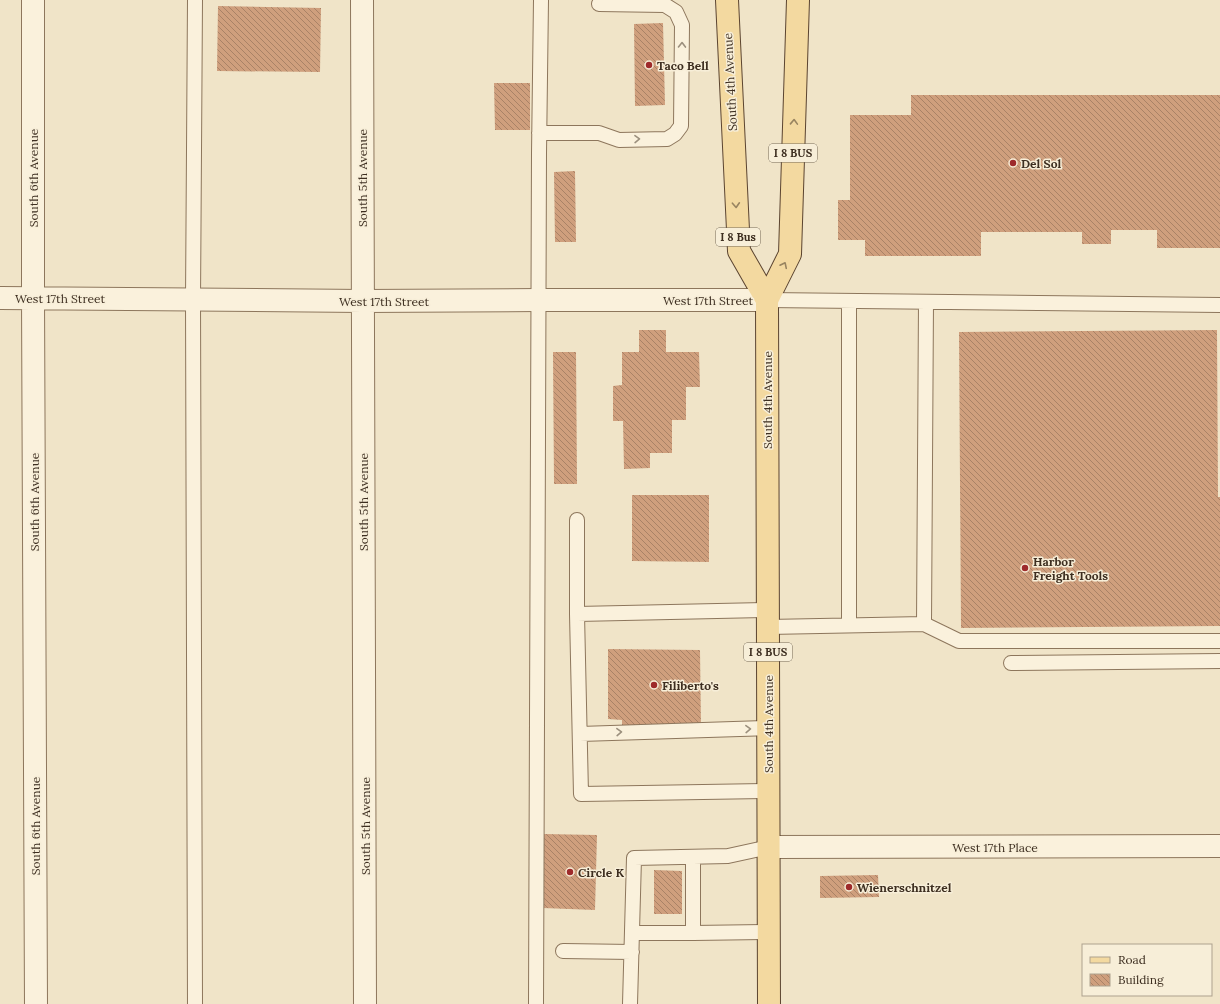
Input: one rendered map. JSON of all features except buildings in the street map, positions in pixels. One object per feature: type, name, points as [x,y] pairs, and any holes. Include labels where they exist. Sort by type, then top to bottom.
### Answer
[{"type":"main road","name":"South 4th Avenue","points":[[727,0],[738,251],[767,300]]},
{"type":"main road","name":"South 4th Avenue","points":[[769,1004],[767,300],[790,254],[798,0]]},
{"type":"street","name":"South 6th Avenue","points":[[33,0],[36,1004]]},
{"type":"street","name":"South 5th Avenue","points":[[362,0],[365,1004]]},
{"type":"street","name":"West 17th Street","points":[[0,298],[363,301],[767,300]]},
{"type":"street","name":"West 17th Place","points":[[769,847],[1220,846]]},
{"type":"lane","points":[[195,0],[195,1004]]},
{"type":"lane","points":[[536,1004],[538,300],[541,0]]},
{"type":"lane","points":[[539,133],[599,133],[619,140],[667,139],[676,134],[681,126],[682,25],[676,12],[665,5],[599,4]]},
{"type":"lane","points":[[767,300],[1220,305]]},
{"type":"lane","points":[[849,301],[849,625]]},
{"type":"lane","points":[[924,624],[926,302]]},
{"type":"lane","points":[[577,520],[577,614],[581,794],[769,791]]},
{"type":"lane","points":[[577,614],[768,619],[849,625],[924,624],[958,641],[1220,641]]},
{"type":"lane","points":[[1011,664],[1220,661]]},
{"type":"lane","points":[[580,734],[768,728]]},
{"type":"lane","points":[[630,1004],[634,858],[728,856],[769,847]]},
{"type":"lane","points":[[693,857],[693,933]]},
{"type":"lane","points":[[632,933],[769,932]]},
{"type":"lane","points":[[563,951],[632,952]]},
{"type":"place","name":"Taco Bell","points":[[649,65]]},
{"type":"place","name":"Del Sol","points":[[1013,163]]},
{"type":"place","name":"Harbor Freight Tools","points":[[1025,568]]},
{"type":"place","name":"Filiberto's","points":[[654,685]]},
{"type":"place","name":"Circle K","points":[[570,872]]},
{"type":"place","name":"Wienerschnitzel","points":[[849,887]]}]
